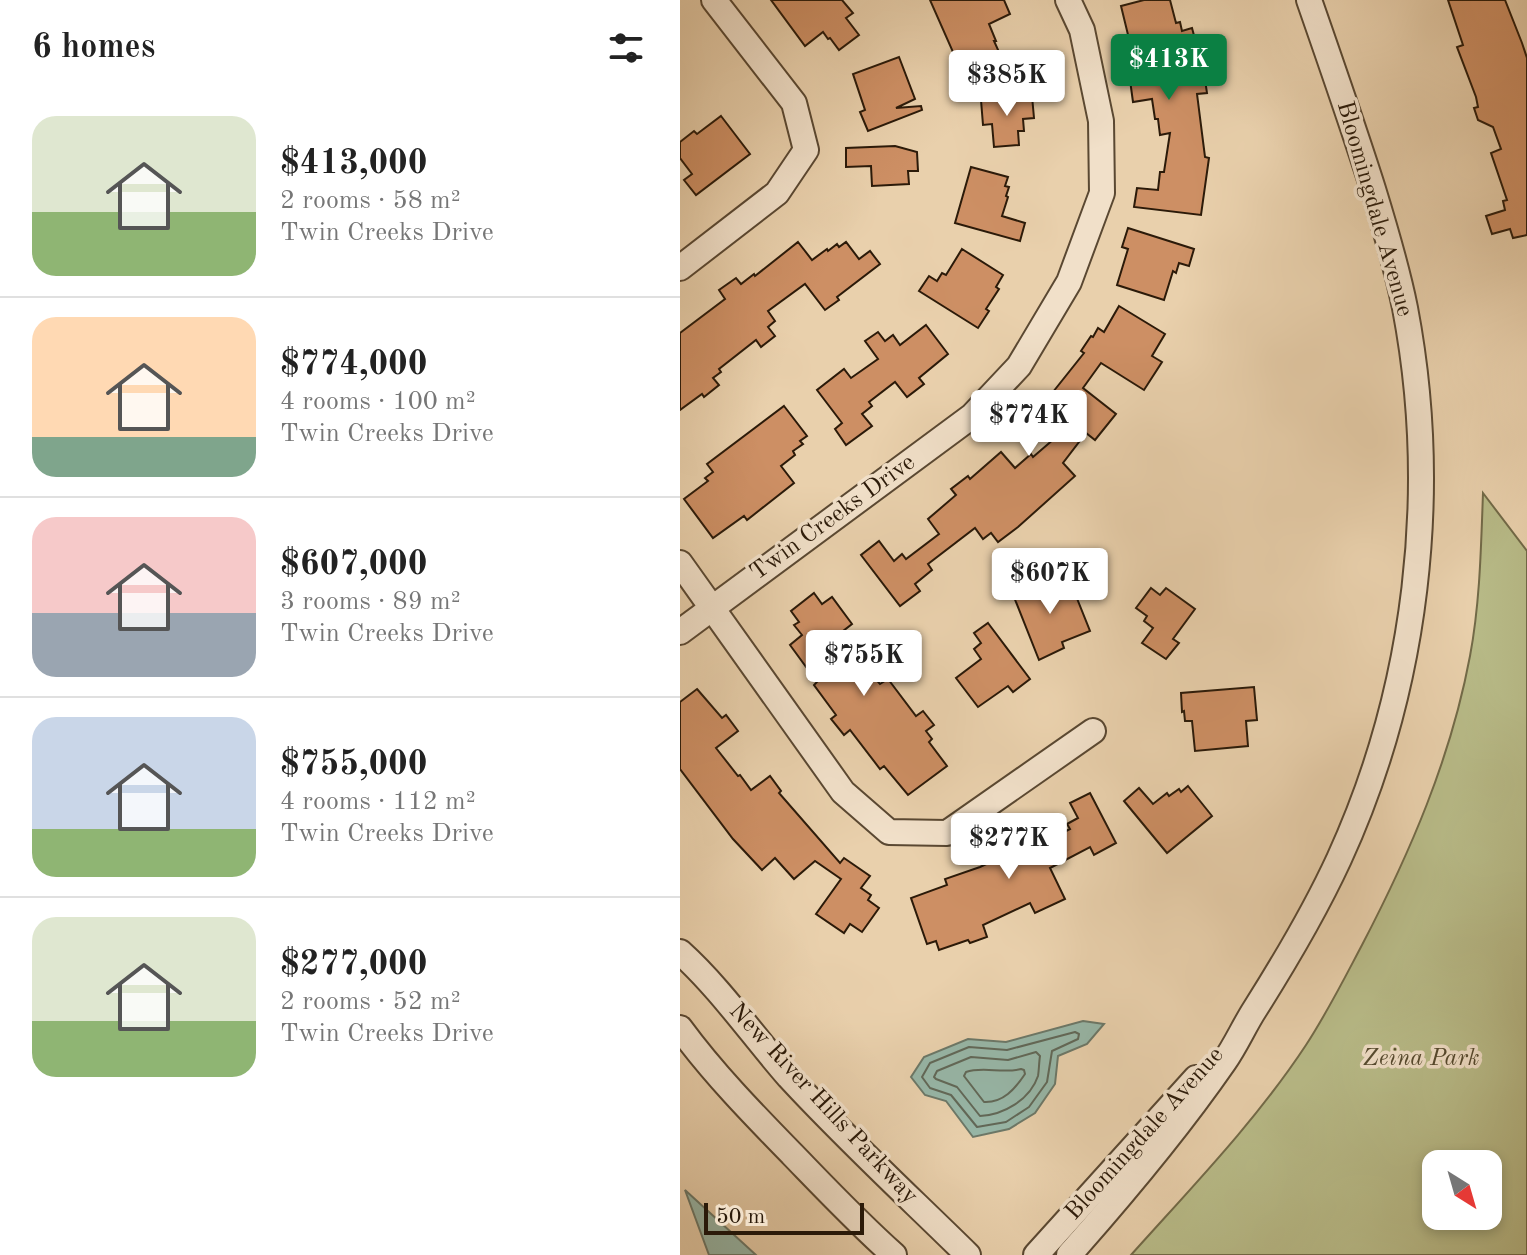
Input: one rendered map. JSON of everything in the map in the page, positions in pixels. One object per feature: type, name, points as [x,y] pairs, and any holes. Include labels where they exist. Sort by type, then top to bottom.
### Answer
[{"type":"street","points":[[680,268],[777,193],[806,150],[794,103],[714,0]]},
{"type":"street","name":"Twin Creeks Drive","points":[[680,632],[972,416],[1019,366],[1069,282],[1102,193],[1101,121],[1082,30],[1068,0]]},
{"type":"street","name":"Bloomingdale Avenue","points":[[1069,1255],[1199,1097],[1227,1058],[1290,954],[1340,858],[1367,789],[1390,719],[1406,646],[1420,533],[1419,424],[1414,368],[1405,309],[1379,210],[1309,0]]},
{"type":"street","points":[[680,563],[843,792],[889,832],[947,833],[1093,731]]},
{"type":"street","name":"New River Hills Parkway","points":[[680,952],[816,1105],[968,1255]]},
{"type":"street","name":"Bloomingdale Avenue","points":[[1036,1255],[1253,1012]]},
{"type":"street","points":[[680,1028],[773,1134],[894,1255]]},
{"type":"green space","name":"Zeina Park","points":[[1483,493],[1527,551],[1527,1255],[1131,1255],[1222,1153],[1287,1073],[1328,1008],[1362,945],[1412,840],[1452,731],[1470,656],[1480,575]]},
{"type":"water","points":[[1083,1021],[1104,1024],[1087,1044],[1058,1056],[1055,1084],[1035,1113],[1009,1129],[973,1137],[946,1101],[925,1095],[911,1077],[924,1057],[968,1039],[1006,1042]]},
{"type":"water","points":[[685,1190],[756,1255],[709,1255]]},
{"type":"building","points":[[771,0],[842,0],[853,13],[846,18],[859,35],[839,50],[823,32],[805,46]]},
{"type":"building","points":[[930,0],[1004,0],[1010,14],[989,24],[999,52],[995,54],[999,62],[964,77]]},
{"type":"building","points":[[1144,0],[1170,0],[1176,23],[1180,22],[1182,31],[1192,28],[1204,73],[1207,93],[1197,94],[1205,157],[1209,158],[1201,215],[1134,207],[1137,188],[1158,190],[1170,133],[1160,135],[1152,99],[1133,102],[1130,80],[1134,79],[1125,45],[1130,43],[1121,6]]},
{"type":"building","points":[[1448,0],[1505,0],[1522,43],[1527,58],[1527,235],[1513,238],[1510,229],[1492,234],[1486,216],[1505,210],[1503,201],[1507,200],[1491,153],[1501,149],[1493,127],[1478,120],[1474,108],[1478,107],[1476,97],[1457,47],[1463,45]]},
{"type":"building","points":[[899,57],[915,99],[896,108],[921,106],[922,110],[868,131],[860,112],[865,110],[853,74]]},
{"type":"building","points":[[1032,96],[1034,118],[1023,119],[1024,131],[1018,131],[1019,145],[994,147],[992,124],[983,125],[981,100]]},
{"type":"building","points":[[721,116],[750,154],[696,195],[684,180],[692,174],[680,158],[680,142]]},
{"type":"building","points":[[895,146],[917,152],[918,171],[908,171],[909,184],[872,186],[871,166],[846,167],[846,148]]},
{"type":"building","points":[[971,167],[1008,177],[1005,186],[1009,187],[1008,197],[1002,216],[1025,223],[1020,241],[955,223]]},
{"type":"building","points":[[1128,228],[1194,249],[1189,266],[1179,263],[1176,273],[1173,271],[1164,300],[1117,285],[1128,249],[1122,247]]},
{"type":"building","points":[[798,242],[812,260],[827,249],[846,242],[859,259],[870,251],[880,264],[825,310],[805,284],[768,311],[775,321],[768,327],[775,336],[761,347],[756,340],[719,369],[721,372],[713,378],[719,385],[680,410],[680,333],[725,299],[719,290],[736,278],[741,284],[755,276]]},
{"type":"building","points":[[962,249],[1003,275],[996,287],[999,289],[986,309],[989,311],[978,328],[919,291],[929,276],[937,281],[942,273],[946,275]]},
{"type":"building","points":[[1119,306],[1165,334],[1152,356],[1162,362],[1144,390],[1101,363],[1083,388],[1116,414],[1095,440],[1086,433],[1063,463],[1075,476],[998,542],[991,533],[983,539],[975,528],[928,564],[932,570],[915,584],[920,591],[900,606],[861,555],[879,541],[894,561],[902,554],[906,559],[939,534],[928,519],[956,495],[951,489],[968,476],[970,479],[1001,452],[1015,468],[1062,432],[1054,426],[1063,416],[1058,412],[1066,402],[1053,392],[1084,353],[1081,351],[1091,336],[1098,328],[1104,332]]},
{"type":"building","points":[[926,325],[948,354],[919,378],[924,384],[907,397],[895,382],[869,402],[872,406],[862,414],[872,426],[846,445],[835,429],[842,423],[817,390],[844,369],[851,378],[878,359],[865,341],[878,332],[885,341],[893,335],[900,345]]},
{"type":"building","points":[[784,406],[807,436],[800,441],[803,444],[793,451],[795,455],[781,466],[794,483],[747,520],[744,516],[713,538],[684,499],[708,481],[705,478],[713,472],[707,464]]},
{"type":"building","points":[[1042,579],[1047,590],[1070,581],[1090,631],[1062,642],[1064,648],[1039,660],[1012,592]]},
{"type":"building","points":[[1151,588],[1160,595],[1166,588],[1195,609],[1173,639],[1179,643],[1166,659],[1142,643],[1153,628],[1144,621],[1147,616],[1136,608]]},
{"type":"building","points":[[814,593],[822,604],[832,597],[852,624],[838,635],[871,679],[874,677],[880,684],[888,679],[916,716],[923,711],[934,725],[926,731],[932,739],[929,742],[947,766],[908,795],[884,766],[880,769],[850,730],[844,735],[831,719],[836,715],[790,645],[802,635],[794,625],[799,622],[791,611]]},
{"type":"building","points":[[988,623],[1030,679],[1013,692],[1008,686],[978,707],[956,678],[981,659],[974,649],[981,643],[974,633]]},
{"type":"building","points":[[1254,687],[1257,720],[1246,721],[1248,746],[1195,751],[1192,721],[1185,721],[1181,693]]},
{"type":"building","points":[[697,689],[722,718],[726,715],[738,731],[716,748],[738,776],[751,790],[770,776],[781,791],[779,793],[840,863],[844,858],[870,876],[861,888],[871,895],[868,900],[879,908],[862,932],[850,924],[844,933],[816,914],[841,879],[815,861],[794,879],[775,858],[762,870],[733,839],[680,769],[680,702]]},
{"type":"building","points":[[1188,786],[1212,816],[1167,853],[1124,801],[1139,788],[1153,804],[1167,793],[1169,796],[1179,789],[1181,792]]},
{"type":"building","points":[[1090,793],[1116,843],[1094,855],[1090,847],[1050,868],[1065,899],[1035,913],[1030,903],[983,925],[987,937],[970,943],[968,940],[939,950],[936,941],[927,944],[911,898],[947,885],[945,879],[1012,852],[1009,846],[1033,832],[1039,845],[1070,829],[1067,824],[1078,818],[1070,803]]}]
